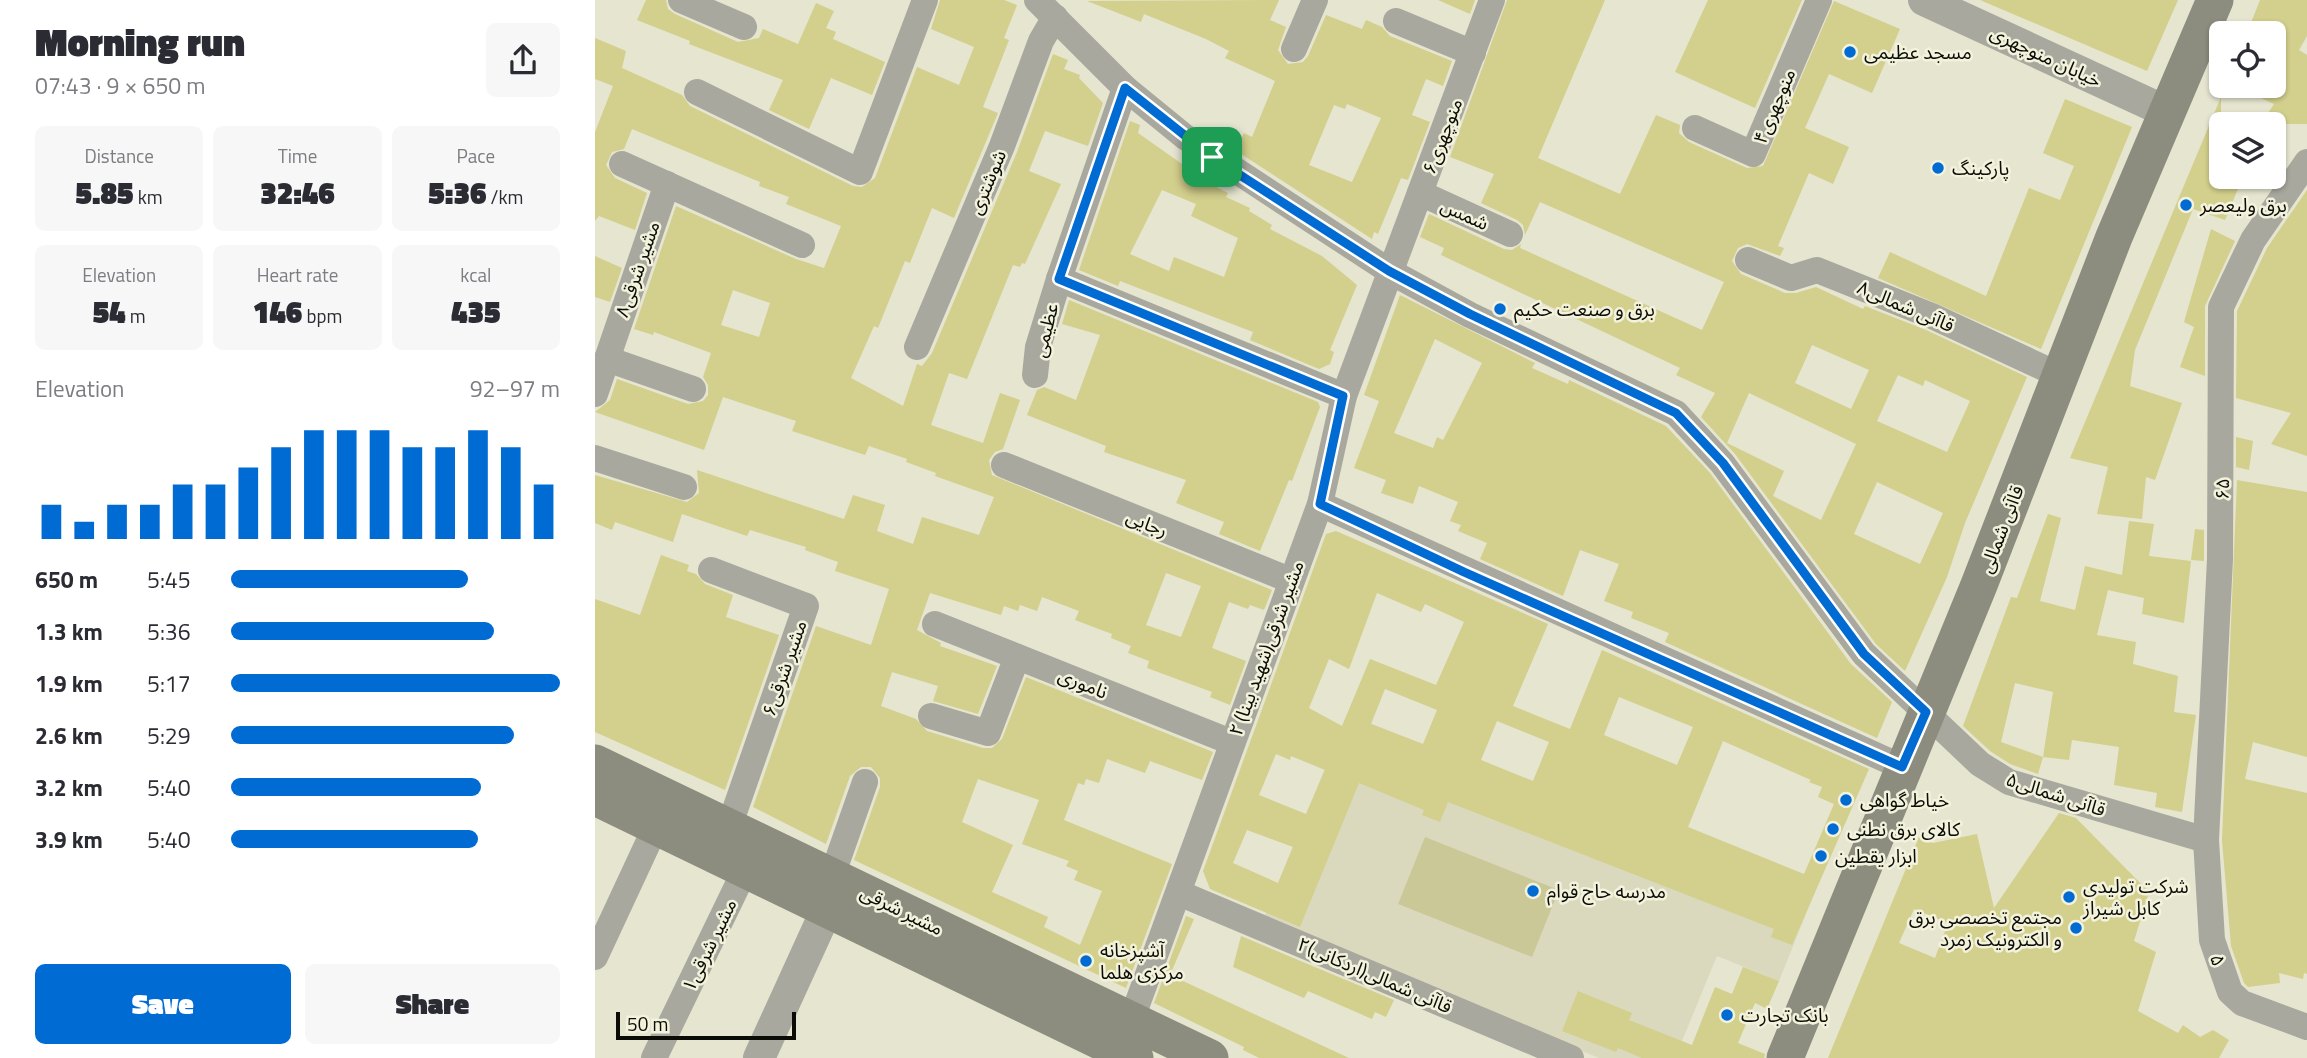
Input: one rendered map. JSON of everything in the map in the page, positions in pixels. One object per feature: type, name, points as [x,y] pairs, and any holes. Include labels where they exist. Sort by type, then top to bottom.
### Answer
[{"type":"main road","name":"قاآنی شمالی","points":[[1785,1058],[2167,112],[2215,0]]},
{"type":"main road","name":"مشیر شرقی","points":[[595,763],[729,827],[829,892],[1135,1058]]},
{"type":"main road","name":"مشیر شرقی","points":[[595,797],[745,870],[829,892],[1131,1021],[1210,1058]]},
{"type":"street","points":[[681,0],[744,27]]},
{"type":"street","points":[[697,92],[860,172],[925,0]]},
{"type":"street","points":[[1294,49],[1315,0]]},
{"type":"street","name":"منوچهری۶","points":[[1389,271],[1492,0]]},
{"type":"street","name":"منوچهری۴","points":[[1695,128],[1753,154],[1819,0]]},
{"type":"street","name":"خیابان منوچهری","points":[[1924,0],[2167,112]]},
{"type":"street","name":"شوشتری","points":[[1046,8],[1125,88],[1212,157],[1389,271]]},
{"type":"street","name":"شوشتری","points":[[917,347],[1002,145],[1041,41],[1046,8]]},
{"type":"street","points":[[1396,21],[1473,53]]},
{"type":"street","name":"عظیمی","points":[[1035,375],[1038,347],[1059,279],[1125,88]]},
{"type":"street","name":"۶۵","points":[[2206,840],[2220,559],[2221,307],[2253,240],[2307,162]]},
{"type":"street","points":[[622,164],[802,245]]},
{"type":"street","name":"مشیر شرقی۸","points":[[595,394],[605,341],[667,184]]},
{"type":"street","name":"شمس","points":[[1420,194],[1510,234]]},
{"type":"street","name":"قاآنی شمالی۸","points":[[1748,260],[1791,278],[1817,270],[1933,316],[2061,376]]},
{"type":"street","name":"۲ مشیر شرقی(شهید بینا)","points":[[1131,1021],[1320,504],[1343,396],[1389,271]]},
{"type":"street","name":"قاآنی شمالی۵","points":[[1389,271],[1470,314],[1676,413],[1723,463],[1864,654],[1980,764],[2009,782],[2206,840]]},
{"type":"street","points":[[1059,279],[1343,396]]},
{"type":"street","points":[[605,341],[693,389]]},
{"type":"street","points":[[595,458],[684,487]]},
{"type":"street","name":"رجایی","points":[[1004,465],[1290,580]]},
{"type":"street","points":[[1320,504],[1464,572],[1902,767]]},
{"type":"street","name":"۶مشیر شرقی","points":[[711,570],[806,606],[729,827]]},
{"type":"street","name":"ناموری","points":[[935,624],[1231,742]]},
{"type":"street","points":[[931,716],[988,733],[1017,657]]},
{"type":"street","points":[[759,1058],[829,892],[865,782]]},
{"type":"street","points":[[595,957],[656,826]]},
{"type":"street","name":"۵","points":[[2206,840],[2212,940],[2230,992],[2242,1003],[2307,1027]]},
{"type":"street","name":"۱مشیر شرقی","points":[[654,1058],[745,870]]},
{"type":"street","name":"۲قاآنی شمالی(اردکانی)","points":[[1179,892],[1571,1058]]},
{"type":"shaded area","name":"مدرسه حاج قوام","points":[[1347,714],[1812,899],[1779,981],[1717,956],[1675,1058],[1599,1058],[1263,920]]},
{"type":"shaded area","points":[[1425,837],[1559,890],[1532,957],[1398,904]]},
{"type":"building","points":[[646,0],[666,0],[668,9],[675,14],[738,42],[759,38],[763,29],[798,44],[816,3],[834,11],[826,28],[836,32],[833,39],[885,62],[872,95],[831,78],[809,129],[769,110],[783,80],[689,44],[690,41],[637,20]]},
{"type":"building","points":[[940,0],[1004,0],[1017,5],[1004,38],[1009,40],[983,107],[998,113],[954,218],[932,208],[910,263],[905,261],[878,328],[874,326],[851,378],[903,406],[917,364],[922,366],[932,353],[1017,152],[1053,54],[1068,60],[1064,69],[1080,75],[1079,78],[1103,103],[1088,146],[1045,131],[1029,171],[1061,184],[1025,264],[1022,263],[1020,267],[1013,265],[967,379],[949,373],[931,425],[983,443],[1000,393],[1020,400],[1003,449],[995,452],[989,460],[992,475],[1272,590],[1264,610],[1250,605],[1248,609],[1229,602],[1212,648],[1246,661],[1230,705],[1210,697],[1212,692],[1147,668],[1149,661],[1128,653],[1131,646],[1111,638],[1112,634],[1075,620],[1079,611],[1042,597],[1037,611],[1020,605],[1018,611],[1004,606],[1001,615],[930,593],[917,630],[941,643],[940,646],[997,666],[978,714],[933,701],[938,686],[892,672],[881,706],[916,719],[927,731],[983,748],[992,748],[1002,739],[1026,677],[1213,752],[1202,780],[1150,761],[1145,773],[1107,759],[1099,783],[1086,779],[1084,785],[1078,783],[1064,820],[1172,864],[1126,988],[854,860],[880,787],[880,778],[871,767],[861,767],[850,776],[826,844],[753,807],[816,626],[871,645],[889,589],[835,571],[838,562],[805,550],[806,547],[750,530],[747,536],[682,514],[673,542],[615,522],[612,530],[595,523],[595,475],[687,502],[699,493],[697,470],[844,519],[853,495],[885,505],[877,531],[913,544],[922,517],[979,535],[994,497],[935,476],[936,473],[906,462],[907,459],[869,446],[865,455],[792,431],[796,421],[723,397],[704,450],[595,412],[610,400],[617,379],[688,404],[703,401],[708,395],[708,385],[703,377],[711,353],[654,332],[653,335],[634,329],[676,206],[796,259],[824,268],[841,226],[786,204],[789,197],[759,186],[760,182],[632,129],[624,149],[612,152],[606,165],[615,178],[647,193],[635,230],[599,216],[595,221],[595,132],[613,86],[595,79],[595,38],[626,51],[622,68],[682,95],[690,106],[853,186],[862,187],[875,178],[917,67],[959,85],[974,47],[931,29]],"holes":[[[733,290],[770,303],[759,337],[721,325]],[[1166,573],[1201,586],[1181,637],[1146,625]],[[978,779],[1039,800],[1022,844],[1069,861],[1066,866],[1078,871],[1074,880],[1102,891],[1080,945],[1044,927],[1048,917],[992,892],[1013,845],[962,822]]]},
{"type":"building","points":[[1279,0],[1270,20],[1286,27],[1278,50],[1288,64],[1303,62],[1308,56],[1326,15],[1362,29],[1366,20],[1382,27],[1390,36],[1452,61],[1443,86],[1426,79],[1412,115],[1430,122],[1408,180],[1401,178],[1378,234],[1374,232],[1372,239],[1235,150],[1244,133],[1252,137],[1275,81],[1225,58],[1229,51],[1206,39],[1144,14],[1141,22],[1087,1]],"holes":[[[1347,104],[1381,118],[1352,182],[1309,165],[1334,105],[1345,109]]]},
{"type":"building","points":[[1438,0],[1475,0],[1470,14]]},
{"type":"building","points":[[1507,0],[1605,0],[1538,158],[1620,194],[1656,115],[1680,125],[1679,133],[1689,142],[1747,168],[1763,166],[1834,1],[1900,29],[1872,93],[1829,74],[1805,128],[1849,147],[1833,184],[1809,173],[1778,246],[1784,248],[1780,256],[1747,244],[1738,248],[1732,261],[1741,274],[1785,293],[1816,287],[1863,309],[1865,306],[1926,330],[2027,377],[1965,523],[1947,577],[1905,671],[1876,644],[1735,454],[1701,417],[1715,393],[1676,375],[1680,368],[1441,255],[1444,248],[1420,237],[1429,214],[1504,249],[1512,250],[1521,244],[1520,248],[1702,330],[1724,282],[1540,202],[1525,235],[1523,225],[1517,220],[1481,203],[1494,174],[1450,157]],"holes":[[[1812,345],[1869,370],[1851,409],[1795,383]],[[1898,375],[1923,386],[1925,380],[1970,401],[1947,452],[1877,421]],[[1749,393],[1856,444],[1821,520],[1773,496],[1784,471],[1727,443]],[[1877,482],[1943,513],[1920,564],[1854,534]]]},
{"type":"building","points":[[1708,0],[1802,0],[1755,108],[1675,72]]},
{"type":"building","points":[[1980,0],[2178,0],[2147,71]]},
{"type":"building","points":[[2260,0],[2307,0],[2307,36],[2299,50],[2307,55],[2307,124],[2286,124],[2286,112],[2269,112],[2274,104],[2261,98],[2286,98],[2286,21],[2252,21]]},
{"type":"building","points":[[2221,98],[2221,98],[2221,112],[2215,112]]},
{"type":"building","points":[[2065,99],[2132,127],[2041,349],[1878,278],[1890,252],[1986,296],[2029,188],[2060,200],[2074,166],[2043,153]]},
{"type":"building","points":[[1130,121],[1140,125],[1138,133],[1192,171],[1191,174],[1228,193],[1226,197],[1250,208],[1249,211],[1272,225],[1270,229],[1322,256],[1357,285],[1330,350],[1334,352],[1330,364],[1319,369],[1250,340],[1253,332],[1120,281],[1118,286],[1079,270]],"holes":[[[1162,190],[1196,204],[1191,216],[1238,238],[1224,277],[1174,257],[1169,271],[1130,254]]]},
{"type":"building","points":[[2209,126],[2209,189],[2238,189],[2225,220],[2193,209],[2135,350],[2130,386],[2182,403],[2155,480],[2146,477],[2142,519],[2097,514],[2108,467],[2070,458]]},
{"type":"building","points":[[2307,190],[2307,456],[2271,444],[2291,413],[2236,398],[2237,311],[2267,248]]},
{"type":"building","points":[[2211,229],[2235,241],[2205,306],[2205,376],[2180,367],[2194,327],[2184,322]]},
{"type":"building","points":[[595,256],[622,268],[610,302],[595,297]]},
{"type":"building","points":[[1400,295],[1535,363],[1532,368],[1568,384],[1569,380],[1666,426],[1710,473],[1851,664],[1892,702],[1877,738],[1665,642],[1669,633],[1631,618],[1633,612],[1604,601],[1619,564],[1580,550],[1563,596],[1480,559],[1487,543],[1458,531],[1461,525],[1450,521],[1458,502],[1419,486],[1413,504],[1381,493],[1386,480],[1354,468],[1379,401],[1364,395]],"holes":[[[1435,339],[1482,363],[1443,440],[1437,437],[1433,448],[1394,433]]]},
{"type":"building","points":[[1069,300],[1318,402],[1320,407],[1292,481],[1289,480],[1260,551],[1219,534],[1224,522],[1176,503],[1186,480],[1104,452],[1106,446],[1027,415],[1037,390],[1044,387],[1076,400],[1100,335],[1062,324]]},
{"type":"building","points":[[2236,437],[2253,441],[2249,470],[2236,467]]},
{"type":"building","points":[[2237,480],[2307,492],[2307,757],[2253,742],[2245,779],[2307,793],[2307,974],[2304,973],[2303,979],[2279,973],[2280,983],[2248,987],[2244,983],[2231,946],[2222,840]]},
{"type":"building","points":[[2048,514],[2061,518],[2040,601],[2075,610],[2085,566],[2122,575],[2129,521],[2154,524],[2149,556],[2191,561],[2184,623],[2142,614],[2144,598],[2108,590],[2097,635],[2136,642],[2133,664],[2178,676],[2174,712],[2196,715],[2182,812],[2155,807],[2157,793],[2114,785],[2119,747],[2072,740],[2069,760],[2043,757],[2038,774],[2010,764],[1990,751],[1963,726],[2011,597],[2017,598]],"holes":[[[2015,683],[2053,692],[2043,757],[2001,742]]]},
{"type":"building","points":[[2195,529],[2204,530],[2204,561],[2191,560]]},
{"type":"building","points":[[1336,531],[1548,624],[1513,706],[1570,729],[1602,650],[1869,769],[1792,945],[1771,937],[1774,929],[1448,802],[1440,822],[1422,815],[1424,810],[1359,783],[1300,927],[1210,889],[1203,871],[1326,534]],"holes":[[[1377,593],[1421,612],[1425,604],[1464,622],[1436,685],[1370,659],[1342,726],[1309,708],[1329,659],[1349,669]],[[1385,689],[1437,710],[1423,744],[1371,724]],[[1619,697],[1693,727],[1677,765],[1604,735]],[[1497,721],[1549,742],[1533,781],[1481,760]],[[1723,741],[1811,780],[1809,782],[1822,787],[1818,797],[1834,804],[1804,874],[1688,827]],[[1276,754],[1290,760],[1291,756],[1325,770],[1306,814],[1259,795]],[[1247,830],[1293,847],[1278,883],[1233,863]]]},
{"type":"building","points":[[661,555],[689,565],[687,571],[696,574],[705,584],[733,595],[726,617],[779,635],[725,790],[595,732],[595,599],[640,615]]},
{"type":"building","points":[[2059,813],[2076,818],[2149,892],[2134,941],[2156,952],[2138,1011],[2178,1033],[2183,1025],[2200,1037],[2213,1030],[2229,1040],[2219,1058],[1828,1058],[1919,837],[1933,843],[1977,834],[1994,908]],"holes":[[[1914,909],[1948,923],[1935,958],[1899,943]]]},
{"type":"building","points":[[1186,916],[1194,919],[1170,975],[1349,1058],[1259,1058],[1243,1050],[1244,1047],[1154,1003]]},
{"type":"building","points":[[1241,936],[1394,1000],[1386,1017],[1375,1012],[1372,1019],[1308,991],[1304,998],[1233,967]]},
{"type":"building","points":[[1743,967],[1779,981],[1767,1009],[1755,1003],[1738,1043],[1765,1054],[1764,1058],[1642,1058],[1618,1048],[1616,1052],[1562,1031],[1578,991],[1632,1013],[1629,1020],[1692,1045],[1715,987],[1732,994]]},
{"type":"place","name":"مسجد عظیمی","points":[[1850,52]]},
{"type":"place","name":"پارکینگ","points":[[1938,168]]},
{"type":"place","name":"برق ولیعصر","points":[[2186,205]]},
{"type":"place","name":"برق و صنعت حکیم","points":[[1500,309]]},
{"type":"place","name":"خیاط گواهی","points":[[1846,800]]},
{"type":"place","name":"کالای برق نطنی","points":[[1833,829]]},
{"type":"place","name":"ابزار یقطین","points":[[1821,856]]},
{"type":"place","name":"مدرسه حاج قوام","points":[[1533,891]]},
{"type":"place","name":"شرکت تولیدی کابل شیراز","points":[[2069,897]]},
{"type":"place","name":"مجتمع تخصصی برق و الکترونیک زمرد","points":[[2076,928]]},
{"type":"place","name":"آشپزخانه مرکزی هلما","points":[[1086,961]]},
{"type":"place","name":"بانک تجارت","points":[[1727,1015]]},
{"type":"route","points":[[1125,88],[1212,157],[1389,271],[1470,314],[1676,413],[1691,426],[1723,463],[1864,654],[1893,685],[1926,712],[1902,767],[1464,572],[1320,504],[1343,396],[1059,279],[1125,88]]}]
